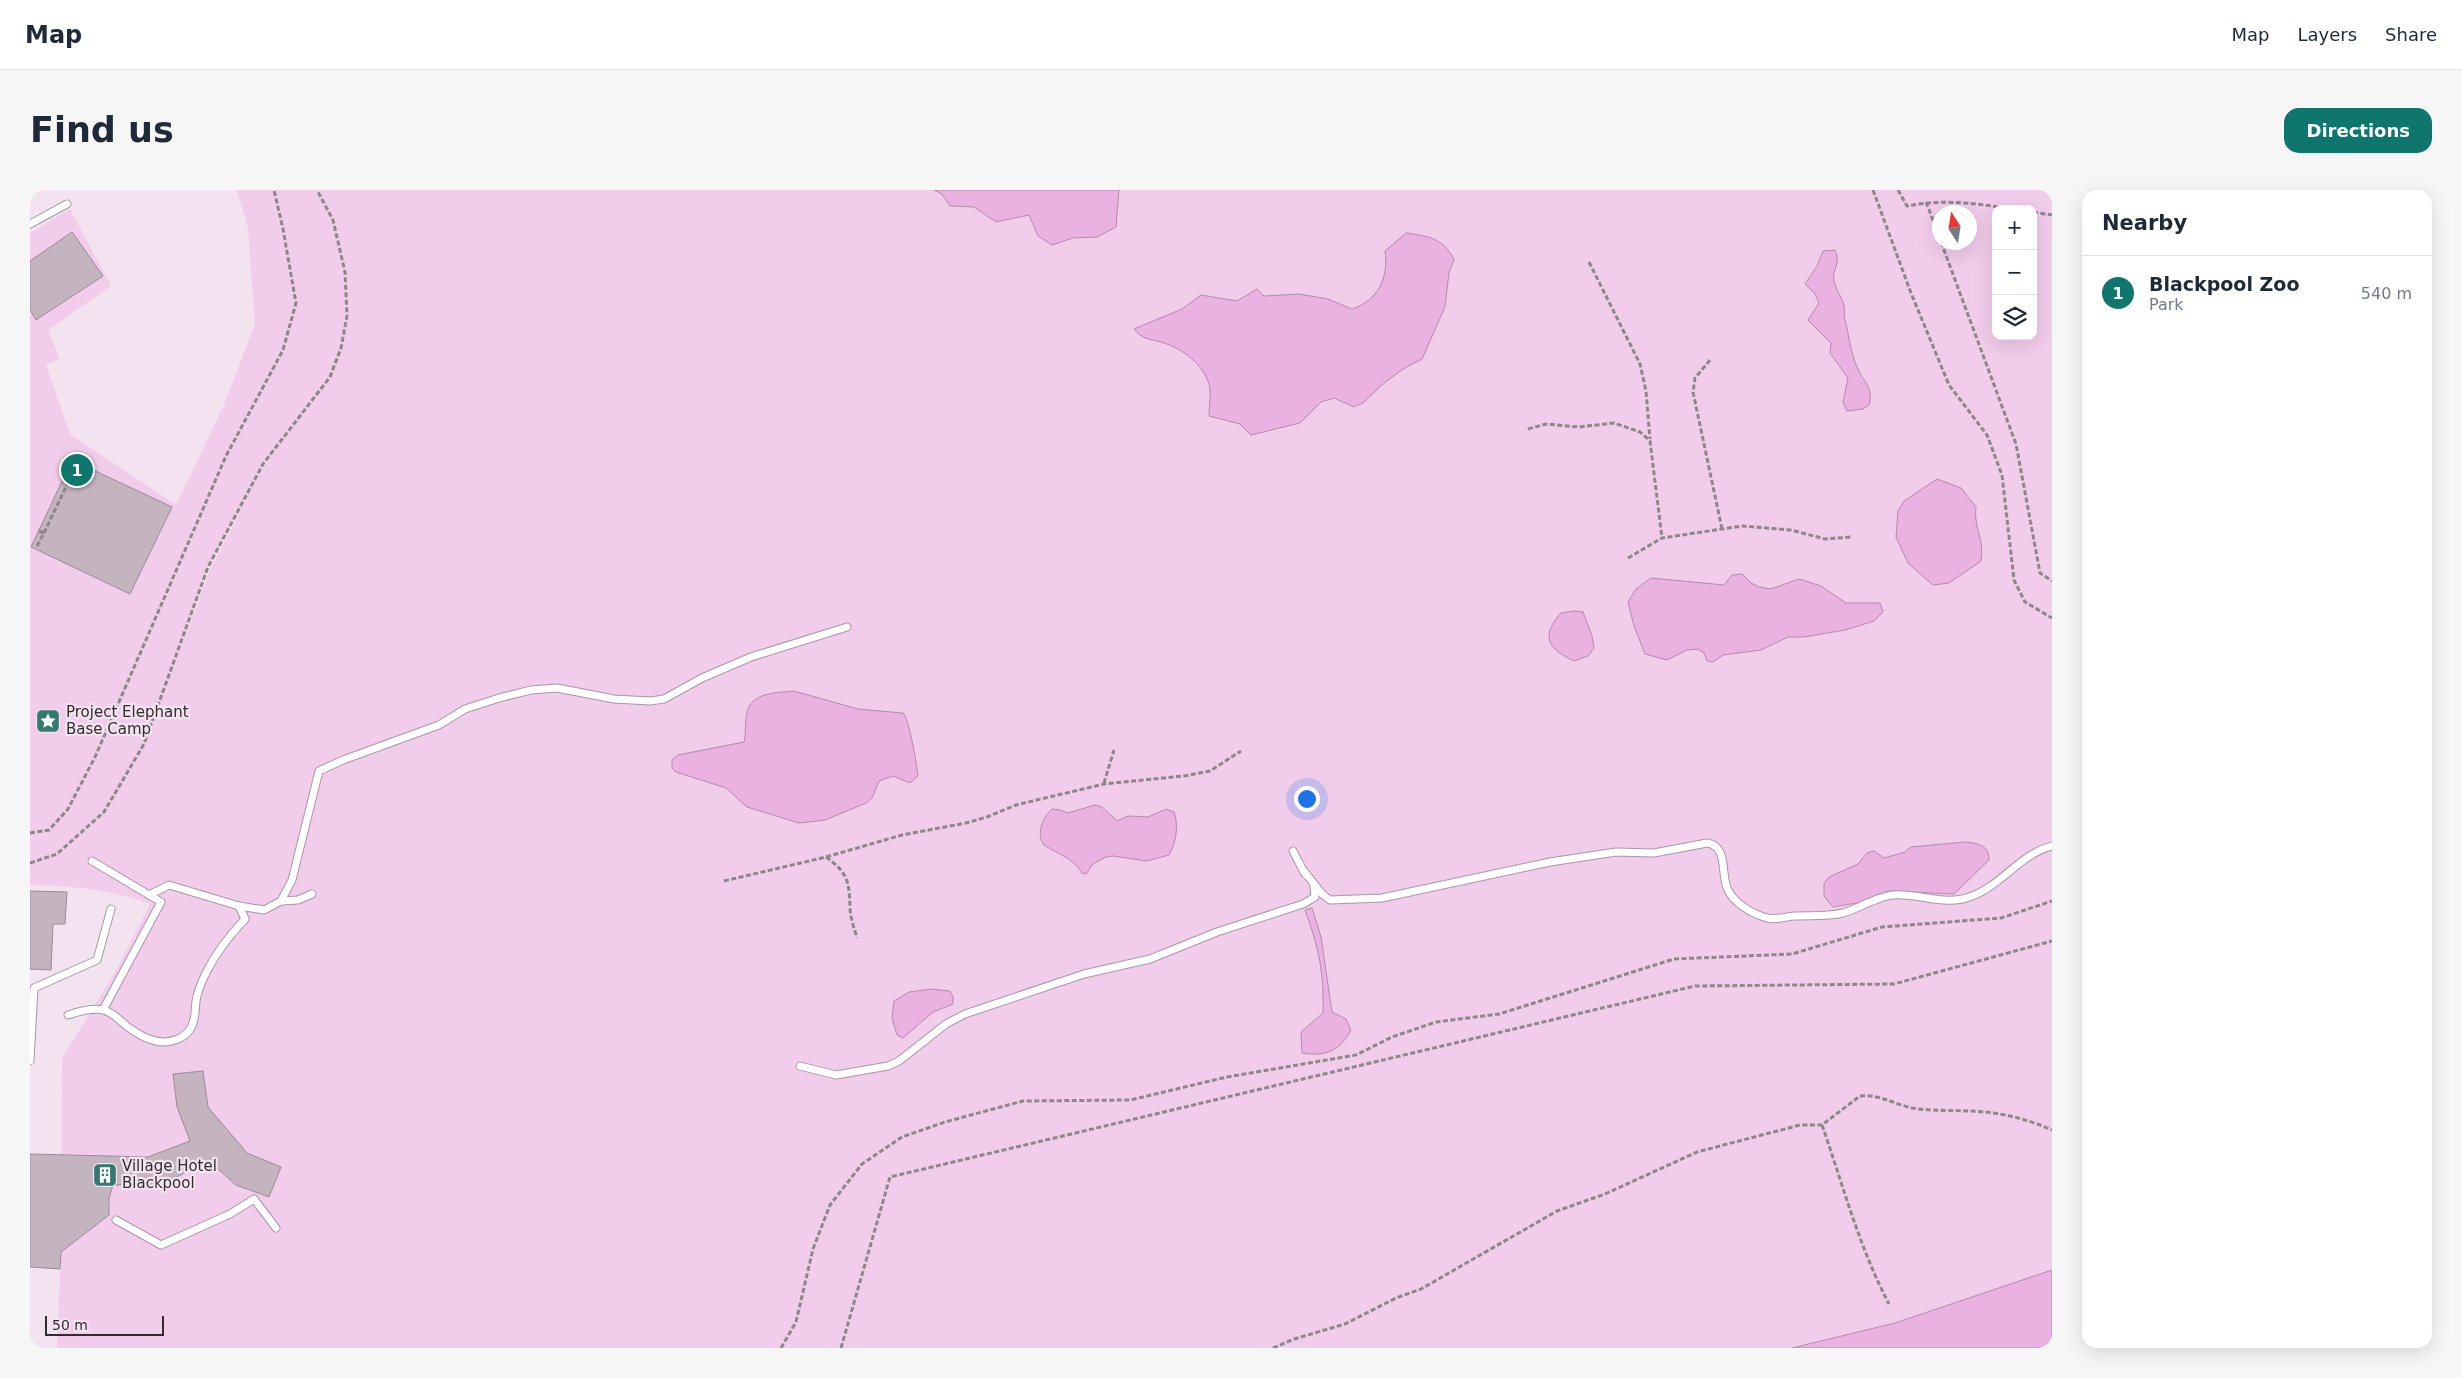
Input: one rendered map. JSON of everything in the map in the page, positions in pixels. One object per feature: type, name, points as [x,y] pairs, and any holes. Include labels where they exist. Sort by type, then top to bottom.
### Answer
[{"type":"lane","points":[[30,224],[67,204]]},
{"type":"lane","points":[[282,902],[292,880],[319,772],[343,760],[439,725],[465,709],[531,690],[557,688],[614,699],[650,701],[664,699],[702,678],[750,657],[847,627]]},
{"type":"lane","points":[[1303,870],[1326,898],[1335,901],[1371,899],[1391,897],[1550,862],[1616,852],[1654,853],[1707,843],[1715,845],[1720,850],[1726,885],[1736,900],[1765,918],[1779,919],[1793,916],[1834,915],[1891,895],[1944,901],[1970,897],[1987,889],[2034,853],[2052,846]]},
{"type":"lane","points":[[800,1066],[836,1075],[868,1071],[894,1064],[946,1024],[970,1012],[1084,974],[1150,959],[1224,929],[1309,902],[1315,897],[1316,889],[1293,851]]},
{"type":"lane","points":[[92,861],[161,902],[104,1008]]},
{"type":"lane","points":[[149,895],[169,885],[239,906],[264,910],[282,902],[298,900],[312,894]]},
{"type":"lane","points":[[68,1015],[89,1008],[104,1008],[145,1038],[168,1043],[180,1039],[194,1020],[197,996],[207,970],[229,936],[245,919],[239,906]]},
{"type":"lane","points":[[30,1061],[34,988],[97,960],[111,909]]},
{"type":"lane","points":[[116,1220],[124,1222],[161,1245],[230,1214],[254,1199],[276,1228]]},
{"type":"path","points":[[30,832],[49,830],[68,809],[95,757],[226,456],[282,350],[296,303],[274,190]]},
{"type":"path","points":[[30,863],[57,854],[104,812],[144,744],[208,567],[263,464],[330,377],[341,348],[347,316],[345,272],[333,220],[317,190]]},
{"type":"path","points":[[1873,190],[1910,293],[1949,385],[1987,435],[2002,475],[2014,580],[2025,602],[2052,618]]},
{"type":"path","points":[[1898,190],[1907,206],[1926,202],[1963,201],[1992,206]]},
{"type":"path","points":[[1926,202],[1932,217]]},
{"type":"path","points":[[2037,213],[2052,215]]},
{"type":"path","points":[[1944,250],[2016,444],[2040,573],[2052,581]]},
{"type":"path","points":[[1589,262],[1640,364],[1646,391],[1662,538]]},
{"type":"path","points":[[1710,360],[1695,378],[1693,392],[1722,529]]},
{"type":"path","points":[[1528,429],[1546,424],[1579,427],[1614,423],[1646,435],[1650,441]]},
{"type":"path","points":[[37,546],[75,468]]},
{"type":"path","points":[[1628,558],[1662,538],[1722,529],[1755,526],[1791,530],[1825,539],[1851,537]]},
{"type":"path","points":[[38,531],[44,533]]},
{"type":"path","points":[[1104,784],[1114,750]]},
{"type":"path","points":[[724,881],[826,857],[902,835],[966,823],[1016,805],[1104,784],[1184,776],[1210,771],[1241,750]]},
{"type":"path","points":[[826,857],[837,865],[847,878],[851,893],[849,908],[857,938]]},
{"type":"path","points":[[781,1348],[796,1322],[813,1249],[830,1205],[862,1164],[902,1137],[946,1122],[1023,1102],[1130,1100],[1227,1076],[1356,1055],[1392,1037],[1436,1022],[1499,1014],[1674,959],[1792,954],[1882,927],[2002,918],[2052,901]]},
{"type":"path","points":[[842,1348],[890,1177],[1695,986],[1894,984],[2052,941]]},
{"type":"path","points":[[1273,1348],[1294,1339],[1345,1324],[1396,1298],[1421,1289],[1557,1212],[1605,1194],[1697,1152],[1800,1125],[1822,1125],[1860,1096],[1866,1095],[1886,1099],[1910,1108],[1940,1111],[1991,1112],[2052,1130]]},
{"type":"path","points":[[1822,1125],[1855,1226],[1877,1282],[1889,1304]]},
{"type":"shaded area","points":[[237,190],[2052,190],[2052,1348],[57,1348],[61,1252],[62,1058],[117,969],[150,904],[91,889],[30,885],[30,233],[70,209],[111,286],[48,330],[60,359],[46,365],[70,434],[176,505],[223,407],[255,324],[248,228]],"holes":[[[251,492],[210,569],[184,642],[208,567]]]},
{"type":"shaded area","points":[[934,190],[1119,190],[1116,227],[1097,237],[1073,238],[1052,245],[1038,236],[1029,215],[996,222],[974,207],[950,206],[942,194]]},
{"type":"shaded area","points":[[1406,233],[1435,239],[1445,247],[1454,260],[1449,272],[1445,307],[1422,359],[1403,369],[1383,384],[1363,403],[1354,407],[1334,398],[1321,402],[1300,423],[1251,435],[1240,424],[1209,416],[1209,385],[1205,374],[1195,361],[1176,348],[1146,338],[1134,329],[1182,309],[1201,295],[1237,301],[1257,289],[1264,296],[1299,294],[1328,299],[1352,309],[1369,300],[1380,287],[1385,270],[1385,251]]},
{"type":"shaded area","points":[[1835,250],[1837,263],[1833,277],[1835,286],[1843,302],[1844,316],[1855,363],[1870,393],[1869,405],[1863,409],[1847,411],[1843,402],[1848,378],[1830,353],[1831,343],[1808,320],[1819,303],[1815,294],[1805,284],[1817,266],[1823,251]]},
{"type":"shaded area","points":[[1937,479],[1961,488],[1976,507],[1976,521],[1982,553],[1981,561],[1949,583],[1933,585],[1908,563],[1896,537],[1898,511],[1904,501]]},
{"type":"shaded area","points":[[1742,574],[1751,583],[1759,587],[1771,589],[1799,579],[1821,586],[1846,603],[1880,603],[1883,612],[1874,621],[1845,630],[1804,637],[1788,637],[1761,650],[1723,655],[1713,662],[1707,661],[1704,653],[1698,649],[1687,650],[1667,660],[1645,654],[1634,626],[1628,602],[1636,589],[1651,578],[1724,585],[1732,575]]},
{"type":"shaded area","points":[[1583,612],[1592,636],[1594,648],[1588,656],[1574,661],[1553,647],[1549,635],[1554,621],[1561,613]]},
{"type":"shaded area","points":[[794,691],[858,709],[903,713],[910,732],[918,776],[910,783],[893,776],[879,781],[872,798],[866,803],[825,820],[799,823],[747,807],[726,788],[676,772],[672,768],[672,760],[678,755],[744,742],[746,719],[751,704],[763,696],[778,692]]},
{"type":"shaded area","points":[[1095,805],[1102,807],[1117,821],[1128,816],[1148,817],[1166,809],[1174,812],[1176,817],[1176,834],[1169,855],[1147,861],[1113,856],[1106,857],[1093,864],[1086,874],[1082,873],[1070,860],[1044,845],[1040,836],[1041,826],[1045,817],[1052,809],[1068,813]]},
{"type":"shaded area","points":[[1965,842],[1974,843],[1985,848],[1989,855],[1989,860],[1954,894],[1888,891],[1863,902],[1833,907],[1824,896],[1824,883],[1829,877],[1858,864],[1867,853],[1874,851],[1884,858],[1905,852],[1911,847]]},
{"type":"shaded area","points":[[1312,908],[1321,937],[1332,1012],[1346,1019],[1351,1030],[1337,1048],[1318,1054],[1302,1053],[1301,1032],[1323,1013],[1323,985],[1320,960],[1305,910]]},
{"type":"shaded area","points":[[931,989],[950,991],[953,997],[953,1004],[933,1012],[903,1038],[897,1035],[892,1018],[894,1001],[909,992]]},
{"type":"shaded area","points":[[2052,1270],[2052,1348],[1792,1348],[1895,1323]]},
{"type":"building","points":[[72,232],[103,276],[36,320],[30,310],[30,261]]},
{"type":"building","points":[[72,460],[172,507],[130,594],[31,547]]},
{"type":"building","points":[[30,891],[67,892],[65,924],[53,924],[51,970],[30,969]]},
{"type":"building","name":"Village Hotel Blackpool","points":[[203,1071],[208,1107],[247,1153],[281,1167],[269,1197],[236,1185],[209,1161],[162,1184],[113,1185],[109,1198],[109,1215],[61,1252],[60,1269],[30,1267],[30,1154],[148,1157],[190,1141],[177,1107],[173,1074]]},
{"type":"place","name":"Blackpool Zoo","points":[[77,470]]},
{"type":"place","name":"Project Elephant Base Camp","points":[[48,721]]},
{"type":"place","name":"Village Hotel Blackpool","points":[[105,1175]]}]
